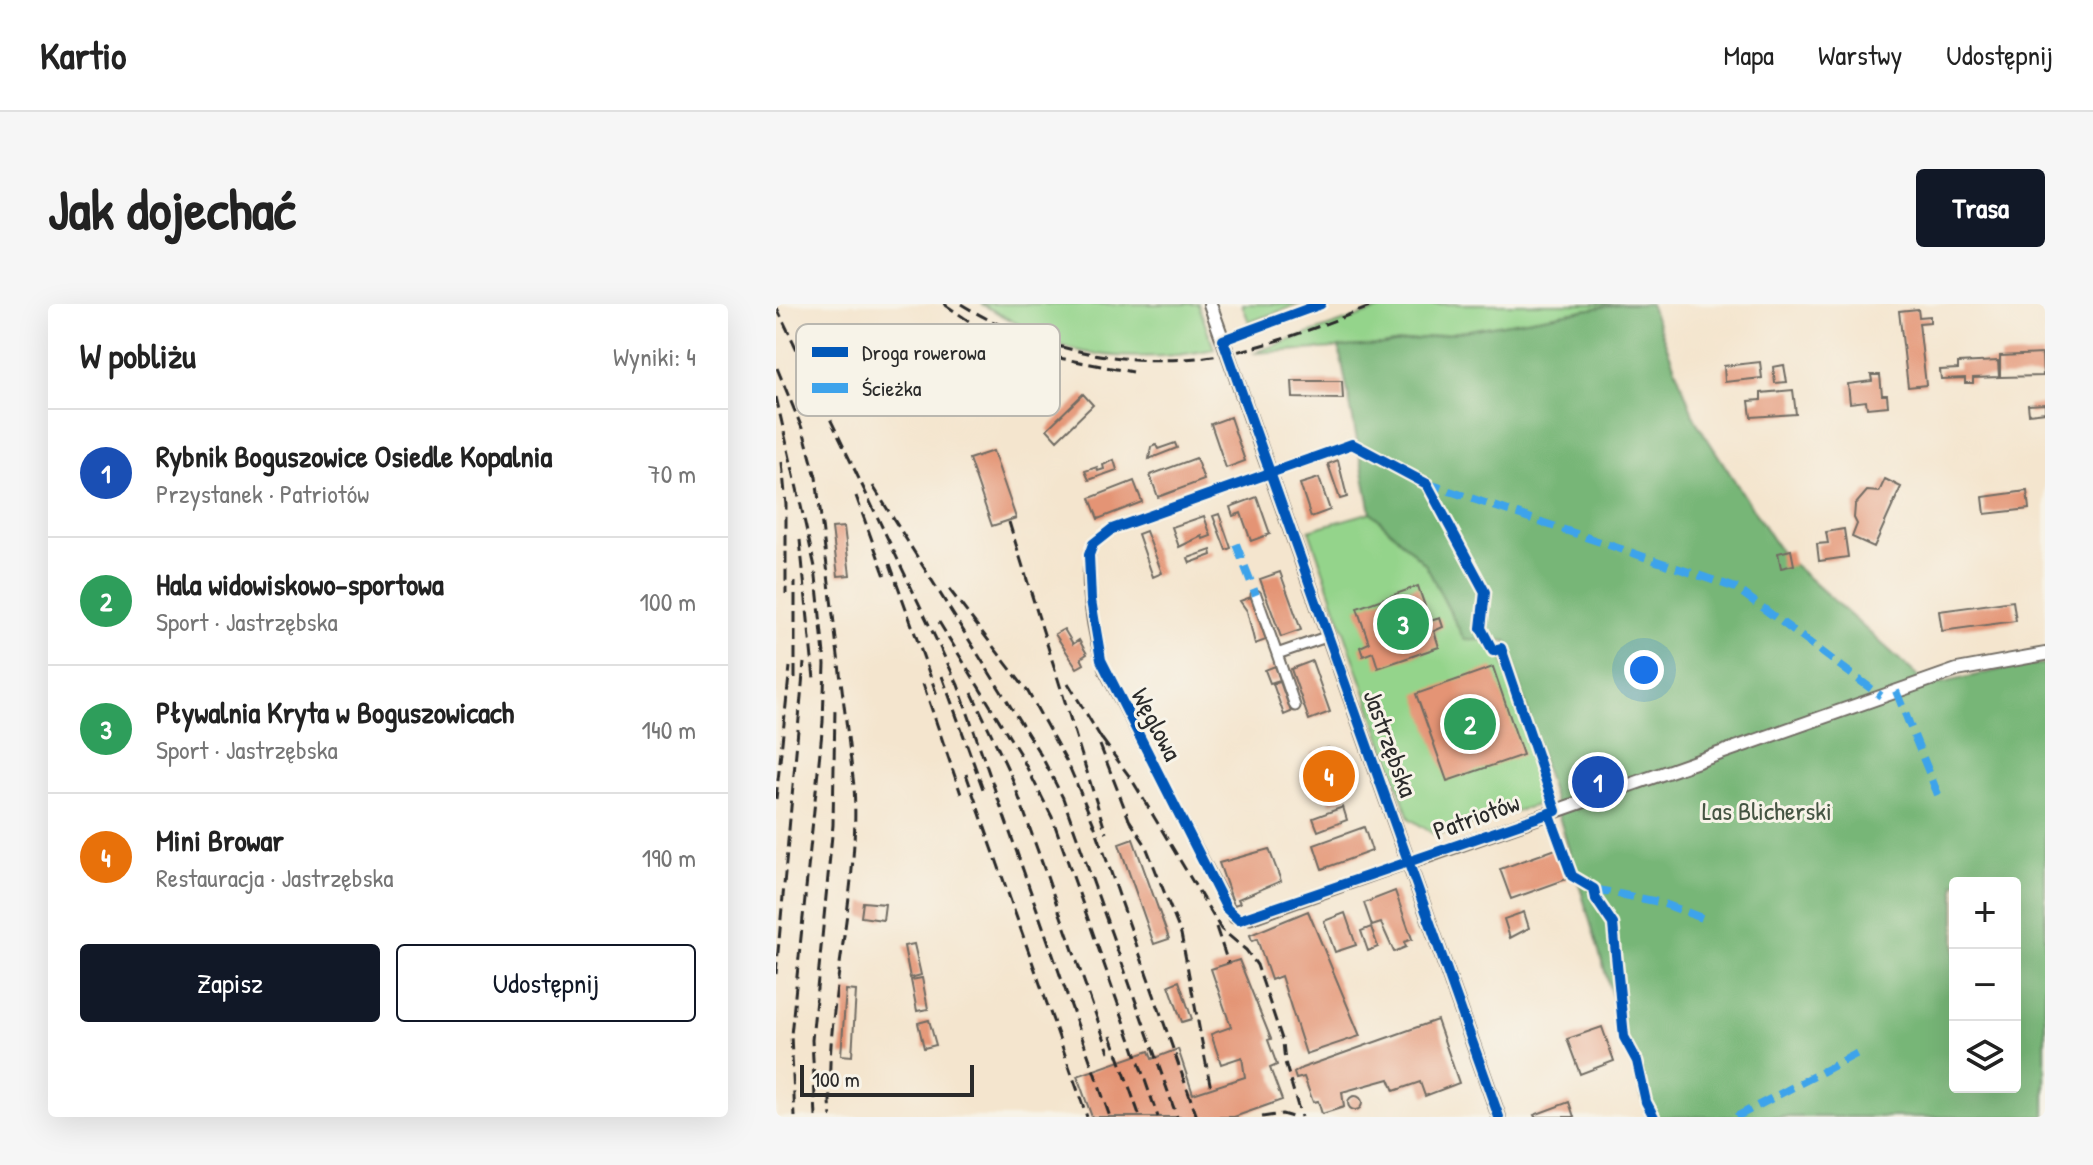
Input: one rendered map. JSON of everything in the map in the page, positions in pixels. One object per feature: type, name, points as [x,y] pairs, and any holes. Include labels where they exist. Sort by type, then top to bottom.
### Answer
[{"type":"street","name":"Jastrzębska","points":[[1210,304],[1411,862],[1499,1117]]},
{"type":"street","name":"Węglowa","points":[[1272,472],[1112,529],[1097,539],[1090,549],[1088,570],[1101,660],[1234,918],[1250,919],[1411,862]]},
{"type":"street","points":[[1256,595],[1295,706]]},
{"type":"street","points":[[1277,654],[1329,636]]},
{"type":"street","name":"Patriotów","points":[[1411,862],[1957,670],[2045,654]]},
{"type":"green space","points":[[981,304],[1198,304],[1214,349],[1136,357],[1095,354],[1060,345],[1060,324],[1018,324]]},
{"type":"green space","points":[[1242,304],[1300,304],[1249,322]]},
{"type":"green space","points":[[1395,304],[1619,304],[1383,345],[1253,353]]},
{"type":"green space","name":"Las Blicherski","points":[[1619,304],[1650,304],[1696,421],[1782,554],[1929,686],[2021,665],[2045,664],[2045,1117],[1648,1117],[1507,641],[1464,639],[1426,565],[1371,512],[1339,347],[1383,345]]},
{"type":"green space","points":[[1371,512],[1426,565],[1464,639],[1497,640],[1547,802],[1435,835],[1409,818],[1309,530]]},
{"type":"building","points":[[1918,309],[1919,317],[1930,316],[1930,322],[1919,323],[1926,385],[1908,387],[1899,311]]},
{"type":"building","points":[[2042,354],[2043,376],[2000,377],[2000,356]]},
{"type":"building","points":[[1998,361],[1999,377],[1973,378],[1973,383],[1965,383],[1965,378],[1941,379],[1940,370],[1958,369],[1958,363]]},
{"type":"building","points":[[1760,362],[1762,378],[1725,382],[1724,366]]},
{"type":"building","points":[[1784,365],[1787,382],[1775,383],[1773,367]]},
{"type":"building","points":[[1871,375],[1880,375],[1882,395],[1887,395],[1888,406],[1867,408],[1866,401],[1850,403],[1848,384],[1872,381]]},
{"type":"building","points":[[1292,381],[1342,381],[1343,399],[1293,398]]},
{"type":"building","points":[[1793,390],[1796,414],[1751,417],[1749,401],[1761,400],[1761,393]]},
{"type":"building","points":[[1083,394],[1093,405],[1057,440],[1047,429]]},
{"type":"building","points":[[2045,404],[2045,412],[2029,414],[2028,405]]},
{"type":"building","points":[[1230,417],[1245,461],[1226,468],[1211,424]]},
{"type":"building","points":[[1175,443],[1177,448],[1149,459],[1151,447],[1156,445],[1158,449]]},
{"type":"building","points":[[993,451],[1016,518],[992,526],[969,459]]},
{"type":"building","points":[[1196,458],[1204,480],[1158,497],[1150,475]]},
{"type":"building","points":[[1114,460],[1117,470],[1089,480],[1085,471],[1097,467],[1098,471],[1104,469],[1103,465]]},
{"type":"building","points":[[1338,460],[1347,497],[1340,499],[1328,464]]},
{"type":"building","points":[[1319,478],[1330,510],[1311,517],[1300,484]]},
{"type":"building","points":[[1885,479],[1901,487],[1874,547],[1852,537],[1857,524],[1855,505],[1867,491],[1879,492]]},
{"type":"building","points":[[1134,481],[1142,502],[1098,519],[1090,498]]},
{"type":"building","points":[[2027,491],[2029,509],[1985,514],[1983,497]]},
{"type":"building","points":[[1257,497],[1270,534],[1251,541],[1241,513],[1233,516],[1230,507]]},
{"type":"building","points":[[1219,514],[1231,548],[1226,550],[1213,516]]},
{"type":"building","points":[[1204,516],[1211,536],[1203,539],[1202,536],[1179,547],[1172,527]]},
{"type":"building","points":[[844,527],[850,575],[838,576],[832,528]]},
{"type":"building","points":[[1844,529],[1848,557],[1819,561],[1817,544],[1828,543],[1826,532]]},
{"type":"building","points":[[1146,531],[1162,573],[1153,577],[1138,534]]},
{"type":"building","points":[[1211,550],[1212,555],[1190,563],[1188,558]]},
{"type":"building","points":[[1791,550],[1794,565],[1781,568],[1778,553]]},
{"type":"building","points":[[1280,572],[1301,630],[1281,637],[1260,579]]},
{"type":"building","points":[[1418,586],[1430,621],[1440,618],[1443,627],[1434,631],[1439,647],[1378,668],[1373,652],[1363,656],[1360,647],[1369,643],[1357,608]]},
{"type":"building","points":[[1251,597],[1266,640],[1255,644],[1247,611],[1240,601]]},
{"type":"building","points":[[2013,601],[2016,621],[1942,631],[1939,611]]},
{"type":"building","points":[[1064,629],[1073,644],[1079,640],[1087,654],[1081,658],[1084,664],[1077,668],[1055,634]]},
{"type":"building","points":[[1312,661],[1330,712],[1309,720],[1291,669]]},
{"type":"building","points":[[1275,666],[1280,680],[1270,683],[1265,670]]},
{"type":"building","points":[[1493,667],[1523,755],[1447,781],[1416,694]]},
{"type":"building","points":[[1280,682],[1291,712],[1284,715],[1273,684]]},
{"type":"building","points":[[1328,748],[1346,798],[1330,803],[1312,753]]},
{"type":"building","points":[[1343,807],[1347,820],[1318,831],[1313,818]]},
{"type":"building","points":[[1364,827],[1372,851],[1322,869],[1314,845]]},
{"type":"building","points":[[1133,839],[1169,939],[1154,944],[1119,844]]},
{"type":"building","points":[[1269,849],[1281,881],[1238,899],[1240,903],[1234,905],[1219,863]]},
{"type":"building","points":[[1556,849],[1567,879],[1511,899],[1500,869]]},
{"type":"building","points":[[1395,891],[1412,939],[1404,942],[1406,947],[1394,952],[1381,923],[1372,926],[1364,903]]},
{"type":"building","points":[[863,902],[885,904],[883,920],[861,917]]},
{"type":"building","points":[[1308,911],[1360,1036],[1306,1054],[1281,976],[1271,980],[1257,939],[1252,941],[1250,935]]},
{"type":"building","points":[[1524,912],[1529,928],[1510,938],[1504,919]]},
{"type":"building","points":[[1345,913],[1356,945],[1335,952],[1324,921]]},
{"type":"building","points":[[1371,927],[1378,947],[1368,951],[1361,931]]},
{"type":"building","points":[[914,944],[921,975],[910,978],[904,946]]},
{"type":"building","points":[[1239,960],[1271,1039],[1268,1040],[1277,1065],[1270,1068],[1282,1100],[1234,1117],[1092,1117],[1077,1076],[1149,1051],[1152,1059],[1178,1049],[1193,1094],[1245,1077],[1242,1057],[1221,1064],[1211,1034],[1231,1027],[1211,969]]},
{"type":"building","points":[[922,978],[928,1009],[917,1011],[911,980]]},
{"type":"building","points":[[1179,981],[1192,1019],[1182,1022],[1169,985]]},
{"type":"building","points":[[846,990],[856,991],[852,1056],[841,1055]]},
{"type":"building","points":[[929,1020],[936,1045],[924,1048],[918,1023]]},
{"type":"building","points":[[1437,1020],[1459,1083],[1425,1096],[1420,1082],[1394,1091],[1389,1079],[1342,1092],[1344,1107],[1322,1114],[1318,1101],[1313,1102],[1304,1077],[1296,1079],[1294,1073],[1302,1068]]},
{"type":"building","points":[[1602,1027],[1614,1061],[1580,1074],[1567,1039]]},
{"type":"building","points":[[1355,1096],[1362,1103],[1355,1110],[1348,1103]]},
{"type":"building","points":[[1569,1102],[1574,1117],[1534,1115]]},
{"type":"railway","points":[[944,304],[969,321]]},
{"type":"railway","points":[[961,304],[998,324]]},
{"type":"railway","points":[[1060,346],[1135,359],[1208,357],[1261,346],[1378,304]]},
{"type":"railway","points":[[776,306],[796,348]]},
{"type":"railway","points":[[1060,358],[1132,372]]},
{"type":"railway","points":[[777,368],[796,414]]},
{"type":"railway","points":[[776,397],[815,567],[825,664],[823,722],[791,1035],[795,1117]]},
{"type":"railway","points":[[797,416],[816,477],[854,786],[852,869],[832,1034],[831,1117]]},
{"type":"railway","points":[[829,416],[958,685],[1110,1117]]},
{"type":"railway","points":[[782,462],[786,505],[786,594]]},
{"type":"railway","points":[[873,486],[1042,757],[1063,798],[1177,1117]]},
{"type":"railway","points":[[856,496],[886,579]]},
{"type":"railway","points":[[1009,522],[1106,833]]},
{"type":"railway","points":[[800,540],[814,679]]},
{"type":"railway","points":[[890,564],[937,695]]},
{"type":"railway","points":[[795,582],[795,678]]},
{"type":"railway","points":[[949,589],[1028,692],[1069,766],[1095,827],[1197,1117]]},
{"type":"railway","points":[[939,622],[1021,756],[1052,817],[1158,1117]]},
{"type":"railway","points":[[776,974],[804,663]]},
{"type":"railway","points":[[776,799],[790,667]]},
{"type":"railway","points":[[942,676],[983,789]]},
{"type":"railway","points":[[1068,683],[1107,748]]},
{"type":"railway","points":[[923,684],[961,794]]},
{"type":"railway","points":[[972,693],[1012,778],[1109,1052]]},
{"type":"railway","points":[[816,1117],[812,1040],[833,825],[835,707]]},
{"type":"railway","points":[[1102,739],[1132,780],[1221,929],[1246,950],[1257,965],[1283,1042],[1285,1062],[1301,1117]]},
{"type":"railway","points":[[1100,745],[1132,827]]},
{"type":"railway","points":[[966,774],[1087,1117]]},
{"type":"railway","points":[[1128,818],[1145,844],[1181,934],[1211,1089]]},
{"type":"railway","points":[[1216,927],[1228,963]]},
{"type":"railway","points":[[1111,1036],[1140,1117]]},
{"type":"railway","points":[[1262,1117],[1282,1114],[1292,1117]]},
{"type":"marked path","points":[[1426,483],[1736,588],[1881,696]]},
{"type":"marked path","points":[[1236,544],[1256,595]]},
{"type":"marked path","points":[[1896,691],[1941,802]]},
{"type":"marked path","points":[[1594,889],[1659,902],[1702,918]]},
{"type":"marked path","points":[[1736,1117],[1858,1053]]},
{"type":"cycle path","points":[[1321,304],[1223,340],[1499,1117]]},
{"type":"cycle path","points":[[1352,444],[1427,484],[1485,592],[1481,628],[1493,651],[1501,648],[1556,811],[1239,920],[1227,909],[1101,660],[1091,600],[1089,555],[1093,544],[1112,529],[1352,444]]},
{"type":"cycle path","points":[[1549,813],[1572,876],[1594,889],[1596,899],[1613,924],[1624,1037],[1637,1061],[1646,1102],[1654,1117]]},
{"type":"place","name":"Pływalnia Kryta w Boguszowicach","points":[[1403,624]]},
{"type":"place","name":"Hala widowiskowo-sportowa","points":[[1470,724]]},
{"type":"place","name":"Mini Browar","points":[[1329,776]]},
{"type":"place","name":"Rybnik Boguszowice Osiedle Kopalnia","points":[[1598,782]]}]
